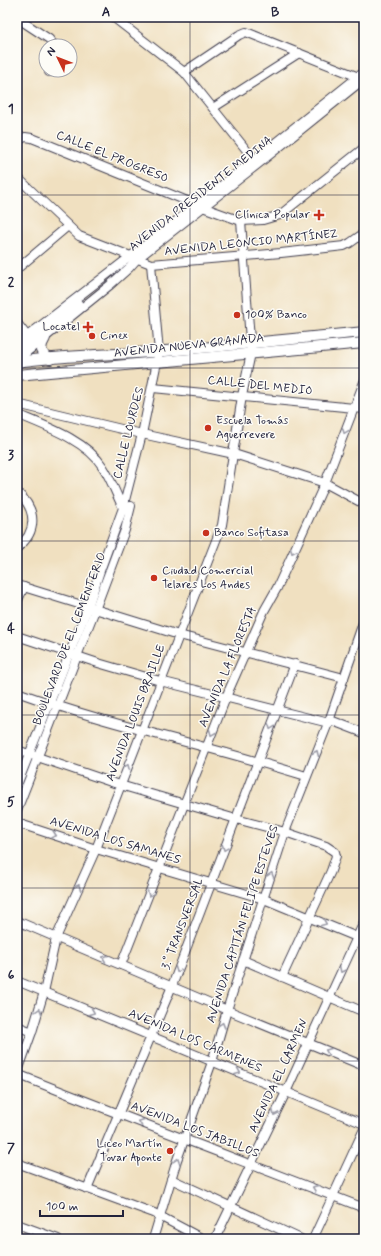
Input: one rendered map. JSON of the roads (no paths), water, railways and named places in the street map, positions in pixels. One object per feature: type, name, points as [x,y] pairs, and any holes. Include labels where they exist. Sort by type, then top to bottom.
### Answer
[{"type":"main road","name":"AVENIDA NUEVA GRANADA","points":[[17,375],[157,363],[364,332]]},
{"type":"main road","points":[[45,338],[41,350],[44,355],[50,359]]},
{"type":"main road","name":"AVENIDA NUEVA GRANADA","points":[[17,361],[93,355],[364,343]]},
{"type":"street","points":[[113,17],[184,72],[256,162]]},
{"type":"street","points":[[17,18],[47,38]]},
{"type":"street","points":[[184,72],[239,35],[246,32],[299,54],[363,77]]},
{"type":"street","points":[[213,108],[299,54]]},
{"type":"street","name":"AVENIDA PRESIDENTE MEDINA","points":[[17,344],[133,258],[363,77]]},
{"type":"street","name":"CALLE EL PROGRESO","points":[[17,141],[26,137],[32,138],[241,221]]},
{"type":"street","points":[[241,221],[263,220],[280,215],[364,148]]},
{"type":"street","name":"AVENIDA LEONCIO MARTÍNEZ","points":[[17,177],[79,236],[151,264],[344,246],[364,233]]},
{"type":"street","name":"AVENIDA PRESIDENTE MEDINA","points":[[17,361],[129,268],[133,258],[153,239],[200,206]]},
{"type":"street","name":"AVENIDA LOUIS BRAILLE","points":[[17,1074],[44,992],[56,938],[96,849],[160,681],[222,525],[251,348],[241,221]]},
{"type":"street","points":[[17,269],[68,226]]},
{"type":"street","points":[[17,353],[133,258]]},
{"type":"street","points":[[151,264],[159,352]]},
{"type":"street","points":[[17,323],[27,336]]},
{"type":"street","name":"CALLE LOURDES","points":[[123,508],[153,388],[159,352]]},
{"type":"street","name":"AVENIDA LA FLORESTA","points":[[122,965],[226,697],[264,611],[277,588],[325,482],[364,382]]},
{"type":"street","name":"CALLE DEL MEDIO","points":[[153,388],[364,409]]},
{"type":"street","points":[[17,404],[234,454],[325,482],[364,504]]},
{"type":"street","points":[[17,414],[57,431],[92,454],[102,465],[123,508]]},
{"type":"street","points":[[51,429],[46,422],[47,418],[52,415],[60,414]]},
{"type":"street","points":[[17,492],[26,502],[32,514],[33,520],[29,534],[17,548]]},
{"type":"street","name":"BOULEVARD DE EL CEMENTERIO","points":[[92,608],[125,530],[131,506],[123,508]]},
{"type":"street","points":[[17,602],[20,586],[179,635],[344,678]]},
{"type":"street","points":[[17,785],[49,704],[73,654],[92,608]]},
{"type":"street","name":"AVENIDA CAPITÁN FELIPE ESTEVES","points":[[153,1239],[177,1160],[212,1062],[227,1010],[285,832],[329,721],[364,620]]},
{"type":"street","points":[[17,636],[104,665],[160,681],[329,721],[364,733]]},
{"type":"street","name":"BOULEVARD DE EL CEMENTERIO","points":[[17,810],[57,706],[73,654]]},
{"type":"street","name":"3.° TRANSVERSAL","points":[[87,1189],[172,986],[295,664]]},
{"type":"street","points":[[17,692],[49,704],[258,761],[306,776]]},
{"type":"street","points":[[17,750],[120,785],[285,832],[332,849],[336,854],[331,870],[282,977]]},
{"type":"street","name":"AVENIDA LOS SAMANES","points":[[17,822],[96,849],[264,899],[361,939]]},
{"type":"street","points":[[17,921],[364,1066]]},
{"type":"street","name":"AVENIDA EL CARMEN","points":[[215,1239],[286,1092],[328,997],[361,939],[364,922]]},
{"type":"street","points":[[243,960],[364,1012]]},
{"type":"street","name":"AVENIDA LOS CÁRMENES","points":[[17,981],[364,1124]]},
{"type":"street","points":[[17,1026],[32,1032]]},
{"type":"street","name":"AVENIDA LOS JABILLOS","points":[[17,1074],[364,1208]]},
{"type":"street","points":[[313,1239],[332,1195],[364,1129]]},
{"type":"street","points":[[17,1163],[141,1208],[203,1239]]},
{"type":"street","points":[[171,1179],[301,1239]]},
{"type":"street","points":[[17,1224],[58,1239]]},
{"type":"place","name":"Clínica Popular","points":[[319,215]]},
{"type":"place","name":"100% Banco","points":[[237,315]]},
{"type":"place","name":"Locatel","points":[[88,327]]},
{"type":"place","name":"Cinex","points":[[92,336]]},
{"type":"place","name":"Escuela Tomás Aguerrevere","points":[[208,428]]},
{"type":"place","name":"Banco Sofitasa","points":[[206,533]]},
{"type":"place","name":"Ciudad Comercial Telares Los Andes","points":[[154,578]]},
{"type":"place","name":"Liceo Martín Tovar Aponte","points":[[170,1151]]}]
